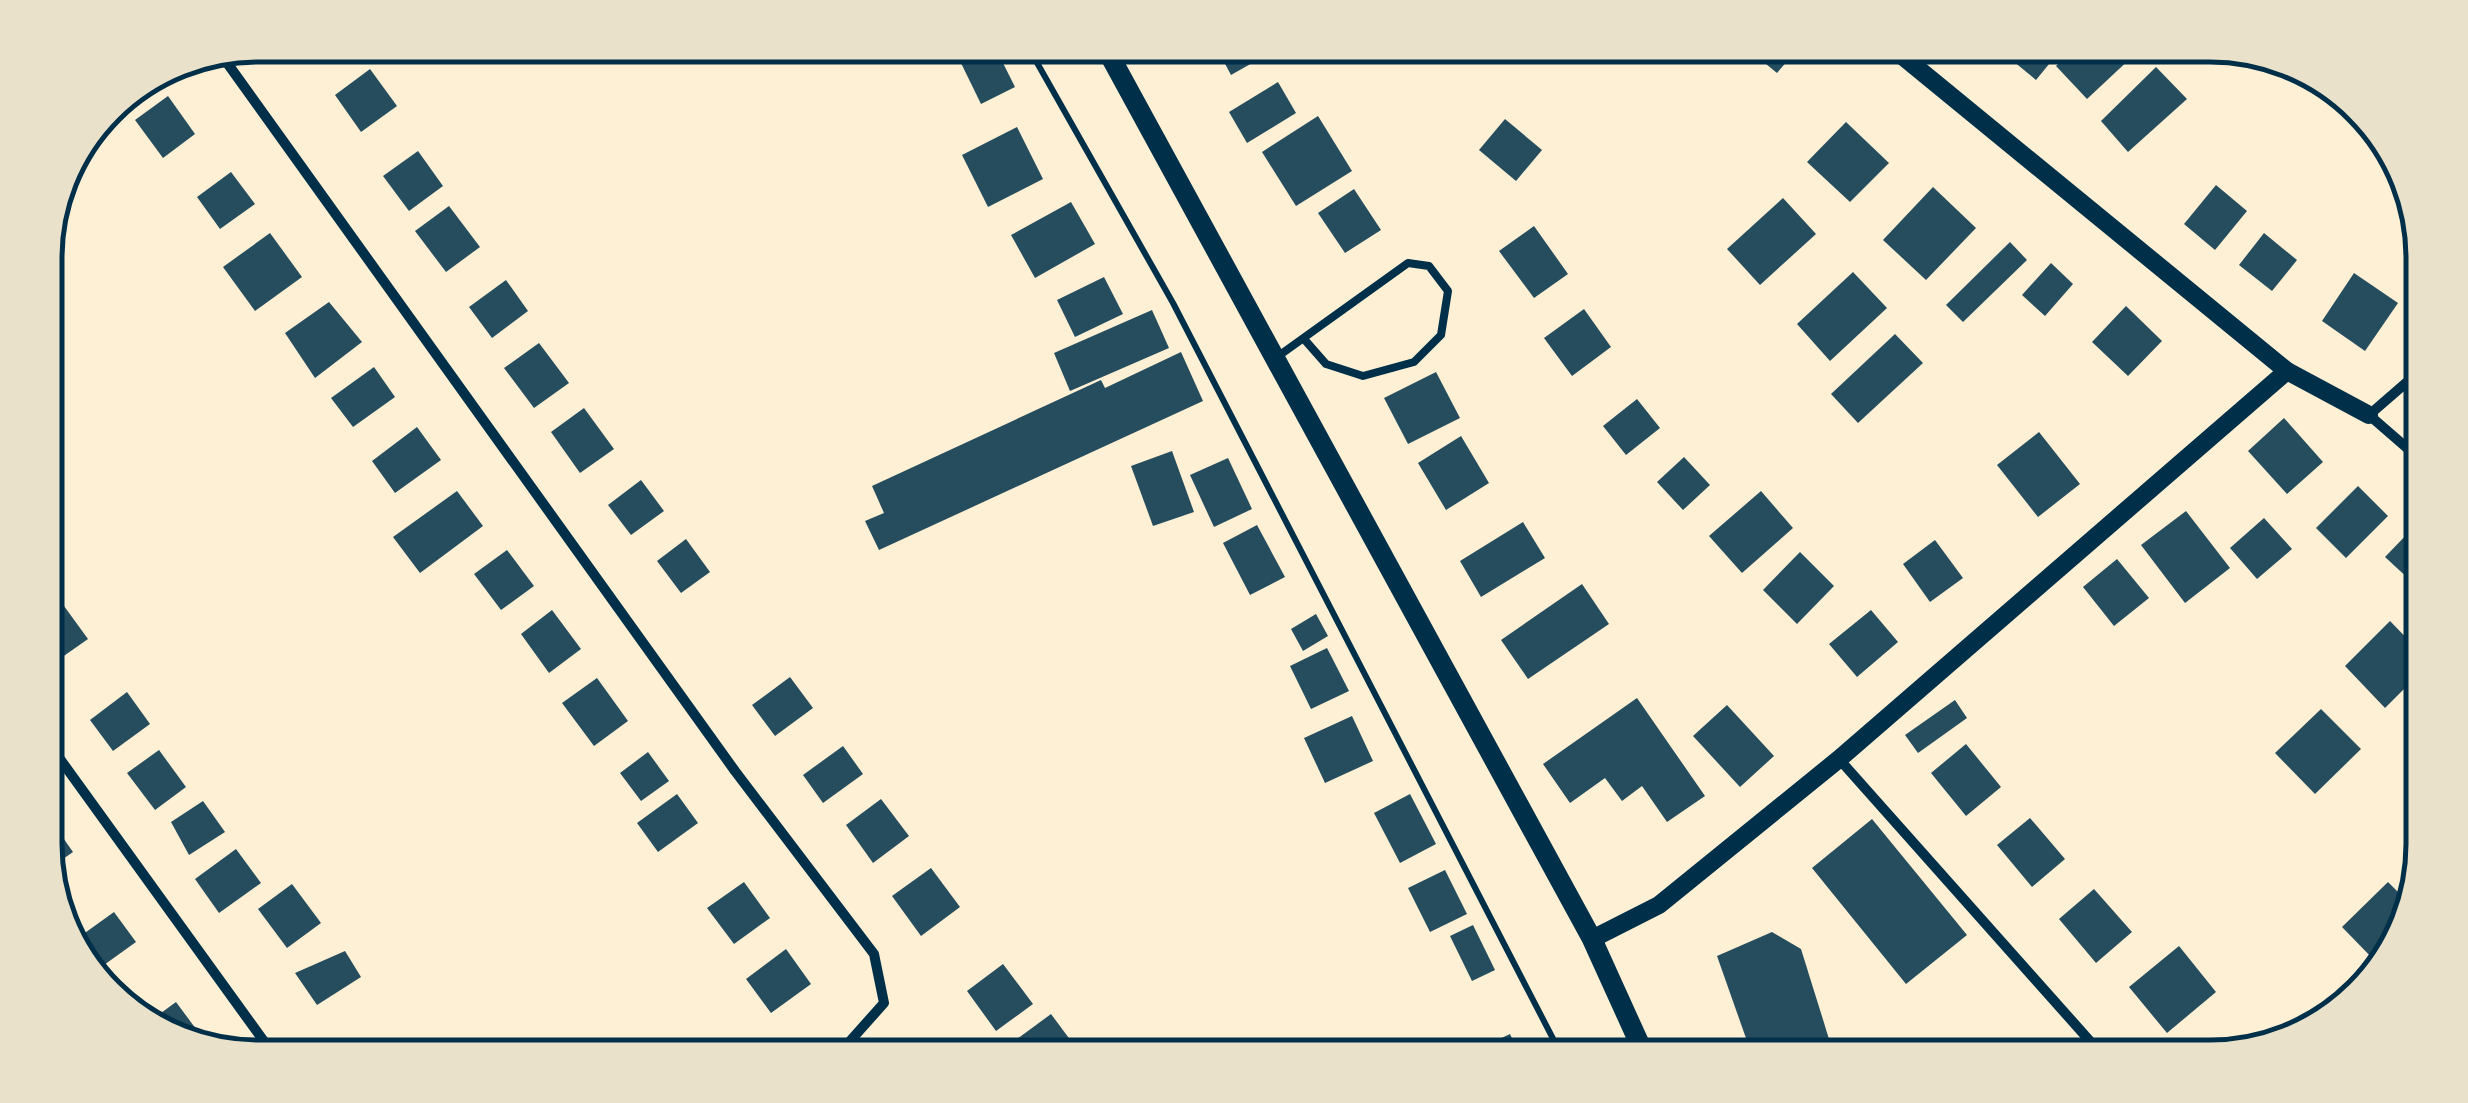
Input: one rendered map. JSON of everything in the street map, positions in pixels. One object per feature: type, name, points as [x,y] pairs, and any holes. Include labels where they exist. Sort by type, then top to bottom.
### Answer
[{"type":"main road","points":[[1113,62],[1592,939],[1638,1040]]},
{"type":"street","points":[[1910,62],[2287,371],[2369,415],[2406,447]]},
{"type":"street","points":[[229,65],[735,771],[874,954],[884,1004],[851,1040]]},
{"type":"street","points":[[1592,939],[1659,905],[1840,758],[2287,371]]},
{"type":"street","points":[[2369,415],[2406,383]]},
{"type":"street","points":[[1840,758],[2088,1040]]},
{"type":"street","points":[[62,763],[263,1040]]},
{"type":"lane","points":[[1277,357],[1408,263],[1429,266],[1448,291],[1441,335],[1414,362],[1363,376],[1326,364],[1304,339]]},
{"type":"path","points":[[1036,62],[1182,320],[1553,1040]]},
{"type":"building","points":[[960,62],[1002,62],[1015,87],[981,104]]},
{"type":"building","points":[[1224,62],[1254,62],[1231,75]]},
{"type":"building","points":[[1764,62],[1786,62],[1777,73]]},
{"type":"building","points":[[2014,62],[2051,62],[2036,80]]},
{"type":"building","points":[[2060,62],[2127,62],[2087,99],[2056,66]]},
{"type":"building","points":[[2156,67],[2187,99],[2128,152],[2101,121]]},
{"type":"building","points":[[370,69],[397,106],[361,132],[335,95]]},
{"type":"building","points":[[1278,82],[1296,113],[1247,143],[1229,112]]},
{"type":"building","points":[[168,96],[195,134],[163,158],[135,120]]},
{"type":"building","points":[[1318,116],[1352,171],[1296,206],[1262,152]]},
{"type":"building","points":[[1505,119],[1542,150],[1516,181],[1479,150]]},
{"type":"building","points":[[1846,122],[1889,163],[1850,202],[1807,162]]},
{"type":"building","points":[[1017,127],[1043,179],[988,207],[962,155]]},
{"type":"building","points":[[418,151],[443,186],[409,211],[383,176]]},
{"type":"building","points":[[231,172],[255,204],[220,229],[197,197]]},
{"type":"building","points":[[2216,185],[2247,211],[2215,250],[2184,224]]},
{"type":"building","points":[[1933,187],[1976,228],[1926,280],[1883,240]]},
{"type":"building","points":[[1354,189],[1381,230],[1345,253],[1318,213]]},
{"type":"building","points":[[1783,198],[1816,234],[1760,285],[1727,249]]},
{"type":"building","points":[[1071,202],[1095,244],[1035,278],[1011,235]]},
{"type":"building","points":[[449,206],[480,247],[446,272],[415,231]]},
{"type":"building","points":[[1534,226],[1568,274],[1534,298],[1499,251]]},
{"type":"building","points":[[270,233],[302,277],[255,311],[223,267]]},
{"type":"building","points":[[2264,233],[2297,260],[2272,291],[2239,265]]},
{"type":"building","points":[[2010,242],[2027,260],[1963,322],[1946,305]]},
{"type":"building","points":[[2051,263],[2073,284],[2045,316],[2022,295]]},
{"type":"building","points":[[1853,272],[1887,308],[1830,361],[1797,324]]},
{"type":"building","points":[[2354,273],[2398,303],[2365,351],[2322,321]]},
{"type":"building","points":[[1104,277],[1123,314],[1075,337],[1057,300]]},
{"type":"building","points":[[506,280],[528,311],[492,338],[469,307]]},
{"type":"building","points":[[329,302],[362,342],[315,378],[285,333]]},
{"type":"building","points":[[2126,306],[2162,341],[2128,376],[2092,342]]},
{"type":"building","points":[[1584,309],[1611,347],[1572,376],[1544,338]]},
{"type":"building","points":[[1152,310],[1169,348],[1070,391],[1054,353]]},
{"type":"building","points":[[1895,334],[1923,363],[1858,423],[1831,394]]},
{"type":"building","points":[[539,343],[569,383],[534,408],[504,368]]},
{"type":"building","points":[[1181,352],[1203,401],[879,550],[865,521],[884,513],[872,486],[1101,380],[1105,388]]},
{"type":"building","points":[[374,367],[395,397],[353,427],[331,398]]},
{"type":"building","points":[[1436,372],[1460,418],[1408,444],[1384,398]]},
{"type":"building","points":[[1637,399],[1660,428],[1626,455],[1603,426]]},
{"type":"building","points":[[584,408],[614,449],[580,473],[551,432]]},
{"type":"building","points":[[2284,418],[2323,462],[2287,494],[2248,451]]},
{"type":"building","points":[[417,427],[441,460],[395,493],[372,461]]},
{"type":"building","points":[[2039,432],[2080,484],[2038,517],[1997,465]]},
{"type":"building","points":[[1461,436],[1489,483],[1446,510],[1418,463]]},
{"type":"building","points":[[1172,451],[1194,512],[1153,526],[1131,466]]},
{"type":"building","points":[[1684,457],[1710,485],[1683,510],[1657,482]]},
{"type":"building","points":[[1228,458],[1252,509],[1214,527],[1190,475]]},
{"type":"building","points":[[641,480],[664,511],[631,535],[608,505]]},
{"type":"building","points":[[2358,486],[2388,516],[2346,558],[2316,528]]},
{"type":"building","points":[[457,491],[483,526],[420,573],[393,537]]},
{"type":"building","points":[[1761,491],[1793,528],[1742,573],[1709,536]]},
{"type":"building","points":[[2186,511],[2230,568],[2185,603],[2141,545]]},
{"type":"building","points":[[2264,518],[2292,549],[2257,579],[2230,548]]},
{"type":"building","points":[[1523,522],[1545,558],[1481,597],[1460,561]]},
{"type":"building","points":[[1257,525],[1285,577],[1250,595],[1223,543]]},
{"type":"building","points":[[2406,535],[2406,576],[2385,557]]},
{"type":"building","points":[[686,539],[710,572],[681,593],[657,561]]},
{"type":"building","points":[[1935,540],[1963,578],[1930,602],[1903,564]]},
{"type":"building","points":[[507,550],[534,586],[501,610],[474,574]]},
{"type":"building","points":[[1800,552],[1834,586],[1797,624],[1763,590]]},
{"type":"building","points":[[2117,559],[2149,598],[2114,626],[2083,587]]},
{"type":"building","points":[[1582,584],[1609,624],[1528,679],[1501,640]]},
{"type":"building","points":[[62,607],[88,639],[62,657]]},
{"type":"building","points":[[552,610],[581,649],[549,673],[521,634]]},
{"type":"building","points":[[1871,610],[1898,642],[1857,677],[1829,644]]},
{"type":"building","points":[[1316,614],[1328,636],[1303,651],[1291,629]]},
{"type":"building","points":[[2390,621],[2406,638],[2406,687],[2385,708],[2345,666]]},
{"type":"building","points":[[1327,648],[1349,691],[1311,709],[1290,666]]},
{"type":"building","points":[[790,677],[813,708],[775,736],[752,705]]},
{"type":"building","points":[[597,678],[628,721],[594,746],[562,703]]},
{"type":"building","points":[[127,692],[150,724],[113,751],[90,720]]},
{"type":"building","points":[[1637,698],[1705,796],[1667,822],[1642,786],[1622,801],[1605,778],[1570,803],[1543,764]]},
{"type":"building","points":[[1955,700],[1967,718],[1918,753],[1905,735]]},
{"type":"building","points":[[1727,705],[1774,756],[1740,787],[1693,736]]},
{"type":"building","points":[[2321,709],[2361,749],[2315,794],[2275,753]]},
{"type":"building","points":[[1352,716],[1373,761],[1325,783],[1304,738]]},
{"type":"building","points":[[1966,744],[2001,787],[1966,816],[1931,773]]},
{"type":"building","points":[[843,746],[863,774],[823,803],[803,775]]},
{"type":"building","points":[[159,750],[186,787],[155,810],[127,773]]},
{"type":"building","points":[[648,752],[669,781],[641,801],[620,773]]},
{"type":"building","points":[[677,794],[698,823],[658,852],[637,823]]},
{"type":"building","points":[[1410,794],[1436,844],[1400,863],[1374,813]]},
{"type":"building","points":[[881,799],[909,836],[873,863],[846,825]]},
{"type":"building","points":[[203,801],[225,832],[189,855],[171,822]]},
{"type":"building","points":[[2030,818],[2065,859],[2032,887],[1997,845]]},
{"type":"building","points":[[1872,819],[1967,935],[1906,984],[1812,868]]},
{"type":"building","points":[[62,836],[73,852],[63,859]]},
{"type":"building","points":[[236,849],[261,883],[219,913],[195,879]]},
{"type":"building","points":[[931,868],[960,907],[921,936],[892,896]]},
{"type":"building","points":[[1445,870],[1467,914],[1430,932],[1408,888]]},
{"type":"building","points":[[744,882],[770,918],[734,944],[707,908]]},
{"type":"building","points":[[2388,882],[2399,893],[2391,920],[2370,956],[2342,927]]},
{"type":"building","points":[[292,884],[321,923],[287,948],[258,909]]},
{"type":"building","points":[[2094,889],[2132,932],[2096,963],[2059,919]]},
{"type":"building","points":[[114,912],[136,942],[104,965],[84,934]]},
{"type":"building","points":[[1473,925],[1495,970],[1472,981],[1450,936]]},
{"type":"building","points":[[1772,932],[1801,949],[1829,1040],[1747,1040],[1717,956]]},
{"type":"building","points":[[2179,946],[2216,992],[2167,1033],[2129,987]]},
{"type":"building","points":[[786,949],[811,984],[771,1013],[746,979]]},
{"type":"building","points":[[345,951],[361,977],[317,1005],[295,973]]},
{"type":"building","points":[[1003,964],[1033,1004],[996,1031],[967,991]]},
{"type":"building","points":[[176,1002],[197,1031],[183,1026],[160,1014]]},
{"type":"building","points":[[1051,1014],[1070,1040],[1016,1040]]}]
